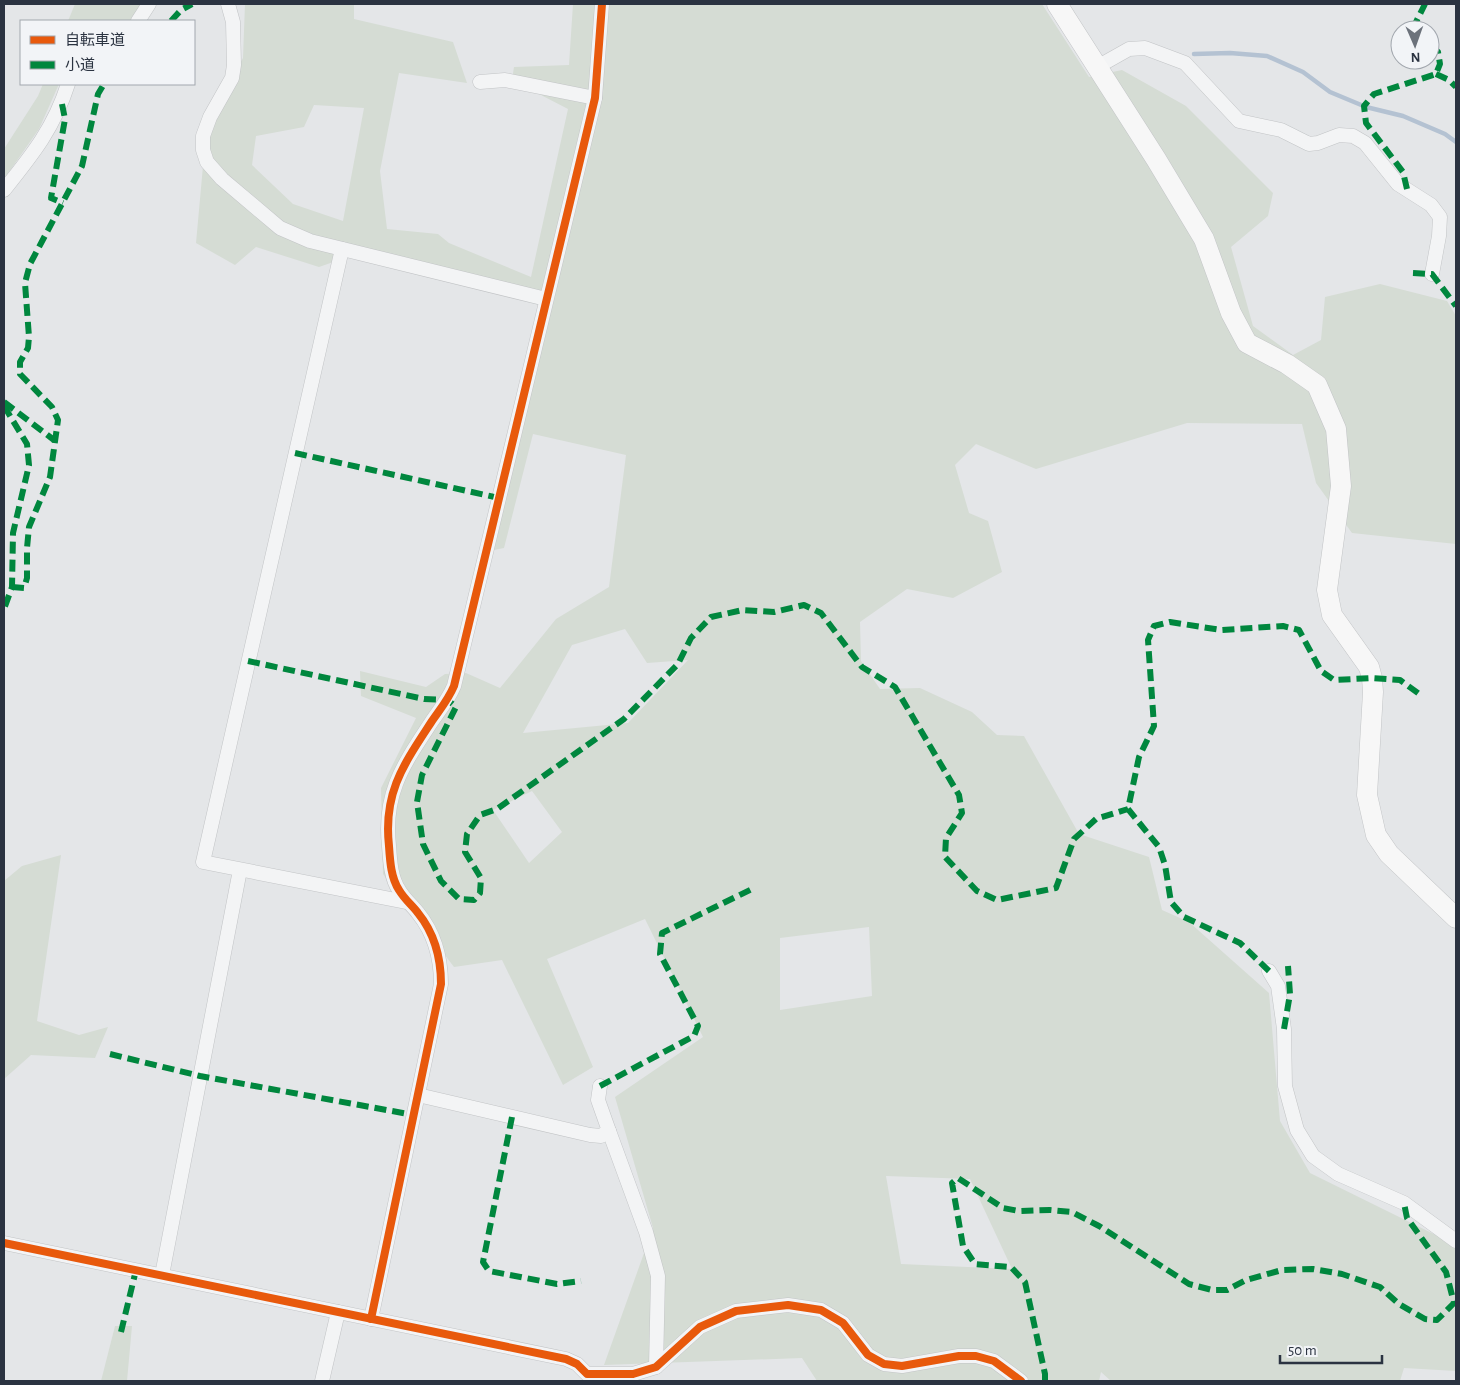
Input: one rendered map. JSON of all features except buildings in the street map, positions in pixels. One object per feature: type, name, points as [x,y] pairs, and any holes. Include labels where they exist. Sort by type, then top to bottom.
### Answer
[{"type":"street","points":[[139,20],[149,4]]},
{"type":"street","points":[[228,4],[232,22],[234,65],[232,78],[210,117],[202,136],[203,150],[207,162],[222,179],[280,228],[310,241],[546,299]]},
{"type":"street","points":[[371,1319],[441,984],[441,964],[432,933],[417,912],[406,902],[397,887],[391,865],[387,828],[389,805],[395,784],[412,750],[448,700],[454,686],[595,98],[602,4]]},
{"type":"street","points":[[1057,4],[1156,159],[1204,240],[1231,314],[1248,342],[1287,364],[1317,385],[1321,394],[1336,429],[1341,486],[1327,590],[1332,615],[1368,667],[1372,678],[1373,692],[1367,795],[1376,835],[1389,854],[1456,918]]},
{"type":"street","points":[[1097,67],[1130,49],[1145,48],[1185,63],[1239,121],[1281,130],[1309,144],[1318,143],[1339,135],[1353,136],[1365,143],[1398,184],[1430,205],[1440,217],[1439,236],[1432,274]]},
{"type":"street","points":[[480,82],[505,80],[595,98]]},
{"type":"street","points":[[4,190],[41,143],[62,104],[68,85]]},
{"type":"street","points":[[342,249],[203,862],[406,902]]},
{"type":"street","points":[[162,1275],[240,870]]},
{"type":"street","points":[[1270,971],[1278,986],[1284,1029],[1284,1086],[1297,1130],[1313,1156],[1338,1174],[1404,1203],[1456,1241]]},
{"type":"street","points":[[600,1086],[598,1100],[646,1232],[658,1276],[656,1367]]},
{"type":"street","points":[[418,1095],[590,1135],[601,1136],[609,1130]]},
{"type":"street","points":[[4,1243],[566,1359],[578,1364],[585,1378],[632,1374],[656,1367],[700,1326],[736,1311],[788,1305],[821,1310],[843,1323],[868,1355],[884,1364],[902,1366],[959,1356],[976,1356],[994,1361],[1021,1381]]},
{"type":"street","points":[[322,1381],[338,1312]]},
{"type":"shaded area","points":[[75,4],[142,4],[132,20],[68,20]]},
{"type":"shaded area","points":[[245,4],[354,4],[354,19],[453,42],[467,83],[399,73],[380,171],[387,229],[438,234],[449,243],[531,277],[568,109],[512,80],[514,67],[569,65],[573,4],[1042,4],[1089,77],[1122,70],[1186,106],[1273,193],[1268,216],[1231,247],[1253,326],[1293,355],[1321,340],[1325,297],[1380,284],[1447,301],[1456,316],[1456,544],[1352,533],[1316,483],[1302,424],[1187,423],[1036,469],[976,444],[955,465],[969,513],[988,521],[1002,572],[953,598],[907,589],[860,622],[861,661],[880,689],[920,688],[972,712],[997,735],[1024,736],[1079,834],[1149,857],[1162,910],[1189,922],[1269,993],[1280,1121],[1310,1173],[1456,1245],[1456,1371],[1404,1368],[1400,1381],[1111,1381],[1101,1372],[1099,1381],[817,1381],[802,1358],[604,1365],[653,1228],[615,1097],[703,1037],[645,919],[547,959],[593,1067],[563,1085],[502,960],[454,967],[383,874],[381,788],[416,718],[361,696],[360,671],[426,687],[445,674],[466,673],[500,688],[556,619],[609,587],[626,455],[533,434],[504,548],[494,550],[496,496],[550,301],[362,252],[319,267],[256,247],[235,265],[196,243],[207,122],[243,58]],"holes":[[[314,105],[364,108],[343,221],[293,204],[252,165],[256,136],[304,127]],[[625,629],[647,663],[688,660],[628,723],[523,733],[572,645]],[[532,791],[562,832],[529,863],[493,810]],[[869,927],[872,996],[780,1010],[780,938]],[[886,1176],[970,1179],[1012,1269],[901,1264]]]},
{"type":"shaded area","points":[[43,85],[59,85],[39,129],[4,179],[4,149],[38,96]]},
{"type":"shaded area","points":[[61,855],[37,1021],[79,1035],[108,1027],[95,1058],[31,1055],[4,1079],[4,881],[22,866]]},
{"type":"shaded area","points":[[115,1326],[132,1326],[127,1381],[101,1381]]},
{"type":"waterway","points":[[1194,54],[1230,53],[1267,56],[1303,72],[1330,92],[1366,107],[1403,116],[1445,134],[1456,142]]},
{"type":"marked path","points":[[172,20],[181,10],[192,4]]},
{"type":"marked path","points":[[1417,20],[1425,4]]},
{"type":"marked path","points":[[1407,189],[1403,172],[1366,123],[1364,106],[1374,94],[1436,74],[1438,70]]},
{"type":"marked path","points":[[1436,74],[1449,80],[1456,87]]},
{"type":"marked path","points":[[12,587],[24,588],[27,578],[29,527],[50,477],[58,420],[52,407],[20,374],[20,362],[28,348],[29,337],[25,283],[30,264],[82,166],[98,94],[103,85]]},
{"type":"marked path","points":[[62,104],[65,119],[51,198],[63,203]]},
{"type":"marked path","points":[[1413,273],[1432,274],[1456,306]]},
{"type":"marked path","points":[[4,402],[54,440]]},
{"type":"marked path","points":[[4,406],[27,444],[29,465],[13,533],[12,587],[4,609]]},
{"type":"marked path","points":[[295,453],[499,498]]},
{"type":"marked path","points":[[248,661],[424,699],[448,700],[456,707],[422,775],[417,802],[423,844],[441,881],[459,899],[474,900],[480,893],[481,878],[465,852],[467,834],[480,815],[497,809],[624,719],[678,664],[691,638],[711,617],[743,610],[774,612],[804,605],[821,613],[862,667],[895,687],[959,795],[962,813],[946,838],[945,857],[977,891],[997,900],[1056,888],[1074,839],[1096,819],[1128,809]]},
{"type":"marked path","points":[[1269,971],[1240,943],[1184,917],[1171,902],[1165,865],[1159,847],[1128,809],[1139,757],[1154,726],[1148,640],[1154,626],[1170,622],[1221,630],[1283,626],[1299,630],[1321,671],[1334,680],[1372,678],[1400,680],[1422,696]]},
{"type":"marked path","points":[[600,1086],[694,1036],[698,1026],[660,954],[662,933],[754,888]]},
{"type":"marked path","points":[[1284,1029],[1290,994],[1288,966]]},
{"type":"marked path","points":[[110,1054],[200,1076],[414,1115]]},
{"type":"marked path","points":[[512,1117],[483,1262],[489,1271],[557,1284],[581,1281]]},
{"type":"marked path","points":[[1045,1381],[1025,1282],[1011,1267],[975,1264],[963,1246],[952,1183],[958,1178],[1003,1208],[1019,1211],[1050,1210],[1072,1212],[1099,1226],[1189,1284],[1212,1290],[1227,1290],[1246,1280],[1282,1270],[1313,1269],[1342,1274],[1380,1287],[1399,1304],[1425,1319],[1437,1320],[1454,1303],[1446,1272],[1407,1218],[1404,1203]]},
{"type":"marked path","points":[[121,1332],[136,1270]]},
{"type":"cycle path","points":[[371,1319],[441,984],[440,965],[433,938],[424,921],[399,890],[393,875],[388,827],[389,810],[398,779],[405,765],[454,686],[595,98],[602,4]]},
{"type":"cycle path","points":[[4,1243],[566,1359],[577,1364],[587,1374],[633,1374],[656,1367],[700,1327],[736,1311],[788,1305],[821,1310],[843,1323],[868,1355],[884,1364],[902,1366],[959,1356],[976,1356],[994,1361],[1021,1381]]}]
